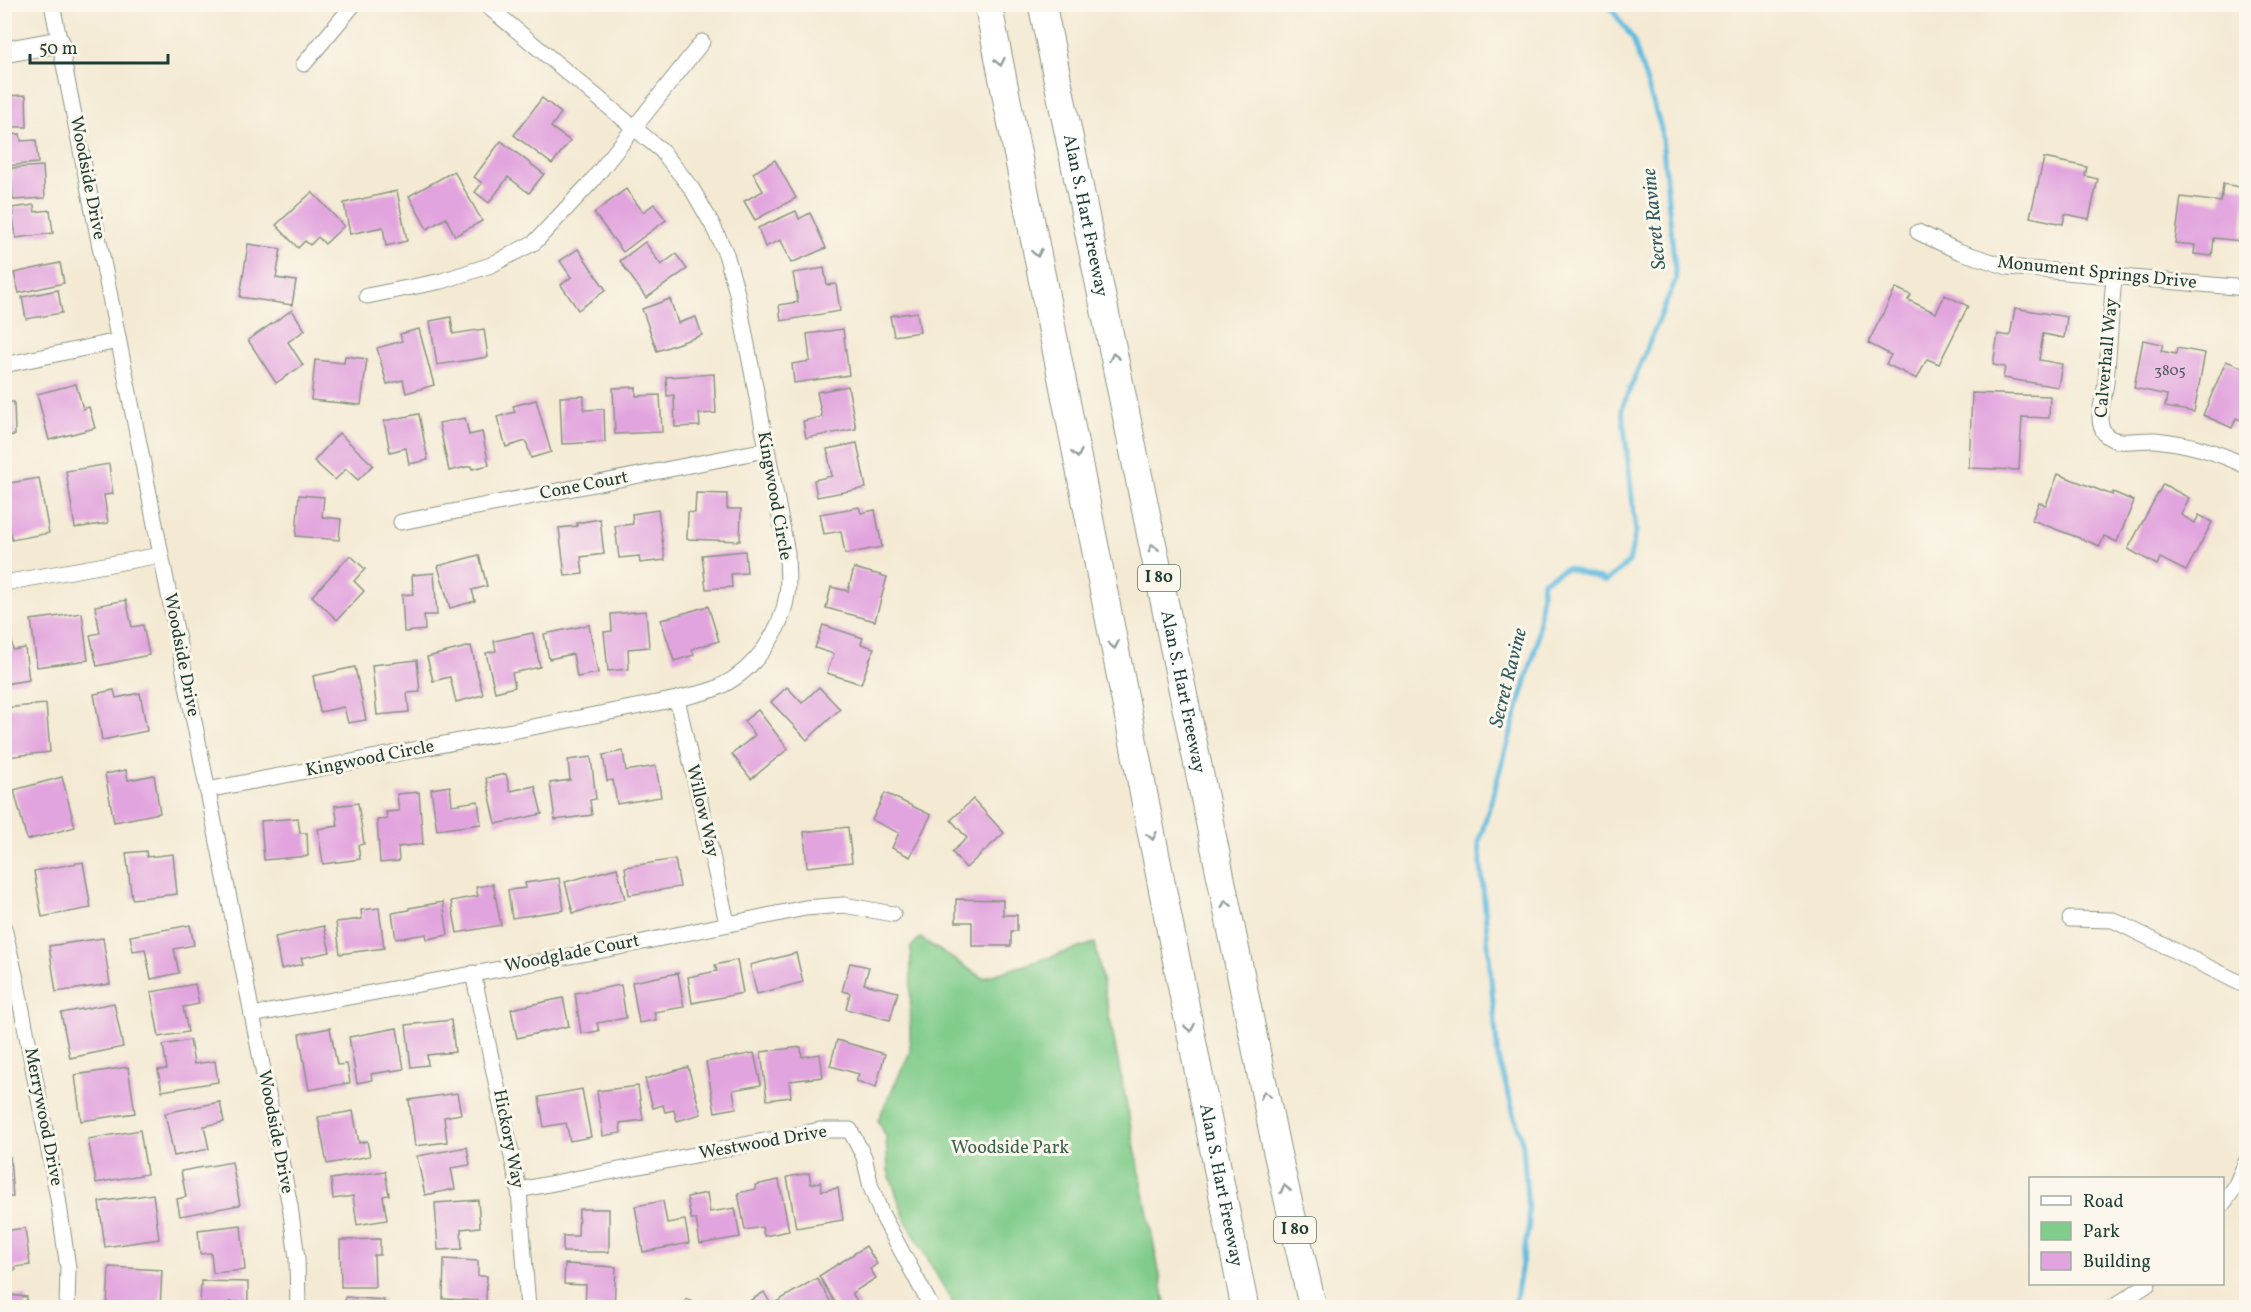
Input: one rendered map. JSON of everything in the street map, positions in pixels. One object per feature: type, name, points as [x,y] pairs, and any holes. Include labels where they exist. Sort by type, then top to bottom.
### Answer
[{"type":"highway","name":"Alan S. Hart Freeway","points":[[988,4],[1245,1308]]},
{"type":"highway","name":"Alan S. Hart Freeway","points":[[1042,4],[1277,1152],[1313,1308]]},
{"type":"street","name":"Woodside Drive","points":[[52,4],[290,1206],[297,1258],[298,1308]]},
{"type":"street","points":[[304,64],[354,4]]},
{"type":"street","name":"Kingwood Circle","points":[[207,790],[677,699],[719,687],[745,672],[763,650],[779,622],[787,595],[787,553],[737,293],[726,254],[692,189],[662,151],[485,4]]},
{"type":"street","points":[[4,52],[59,42]]},
{"type":"street","points":[[367,296],[441,281],[490,265],[535,242],[592,181],[702,42]]},
{"type":"street","name":"Monument Springs Drive","points":[[1918,232],[1958,251],[2008,267],[2247,288]]},
{"type":"street","name":"Calverhall Way","points":[[2114,277],[2106,382],[2100,415],[2101,426],[2105,434],[2113,439],[2124,441],[2156,440],[2189,446],[2216,453],[2247,466]]},
{"type":"street","points":[[4,365],[118,341]]},
{"type":"street","name":"Cone Court","points":[[401,522],[766,450]]},
{"type":"street","points":[[4,583],[161,555]]},
{"type":"street","name":"Willow Way","points":[[677,699],[727,923]]},
{"type":"street","name":"Woodglade Court","points":[[252,1015],[619,947],[805,908],[844,905],[893,914]]},
{"type":"street","points":[[2070,919],[2113,920],[2247,986]]},
{"type":"street","name":"Merrywood Drive","points":[[4,928],[58,1198],[68,1268],[67,1308]]},
{"type":"street","name":"Hickory Way","points":[[473,973],[519,1190],[528,1308]]},
{"type":"street","name":"Westwood Drive","points":[[519,1190],[820,1130],[850,1130],[864,1157],[870,1187],[881,1213],[932,1308]]},
{"type":"street","points":[[2224,1204],[2247,1162]]},
{"type":"street","points":[[2112,1308],[2146,1285]]},
{"type":"green space","name":"Woodside Park","points":[[920,938],[983,978],[1095,943],[1166,1307],[955,1307],[905,1219],[888,1170],[886,1137],[878,1120],[910,1052],[911,947]]},
{"type":"building","points":[[26,95],[27,127],[4,127],[4,96]]},
{"type":"building","points":[[542,98],[561,113],[551,127],[570,141],[552,164],[514,135]]},
{"type":"building","points":[[20,134],[21,141],[36,140],[38,163],[4,166],[4,135]]},
{"type":"building","points":[[501,141],[544,174],[529,193],[508,177],[489,203],[475,192],[482,183],[474,177]]},
{"type":"building","points":[[2044,158],[2087,167],[2085,176],[2098,179],[2089,219],[2065,214],[2063,224],[2030,217]]},
{"type":"building","points":[[775,160],[796,198],[755,220],[744,201],[763,191],[753,173]]},
{"type":"building","points":[[43,166],[45,198],[13,200],[11,168]]},
{"type":"building","points":[[454,171],[482,221],[455,236],[446,218],[427,229],[409,196]]},
{"type":"building","points":[[2223,184],[2246,188],[2241,241],[2214,238],[2212,256],[2194,254],[2195,245],[2175,243],[2181,197],[2221,202]]},
{"type":"building","points":[[626,189],[643,212],[654,204],[666,220],[623,252],[594,213]]},
{"type":"building","points":[[397,191],[407,241],[386,246],[383,227],[350,234],[344,203]]},
{"type":"building","points":[[312,192],[344,226],[325,244],[318,237],[310,245],[305,241],[298,248],[276,225]]},
{"type":"building","points":[[34,205],[35,212],[50,210],[53,233],[16,238],[12,208]]},
{"type":"building","points":[[796,211],[799,219],[810,213],[826,248],[791,263],[781,240],[765,247],[758,228]]},
{"type":"building","points":[[645,242],[661,265],[676,254],[687,269],[646,298],[620,261]]},
{"type":"building","points":[[248,244],[281,249],[276,278],[296,281],[292,305],[240,297]]},
{"type":"building","points":[[578,249],[606,290],[578,310],[561,285],[571,277],[560,261]]},
{"type":"building","points":[[60,263],[64,283],[19,293],[14,273]]},
{"type":"building","points":[[824,268],[827,285],[836,284],[840,311],[781,321],[779,305],[798,302],[793,273]]},
{"type":"building","points":[[1896,288],[1911,295],[1908,300],[1936,313],[1945,295],[1968,306],[1939,364],[1927,359],[1917,379],[1886,364],[1891,355],[1868,343]]},
{"type":"building","points":[[58,290],[62,313],[26,319],[22,297]]},
{"type":"building","points":[[670,299],[678,323],[696,317],[702,335],[657,351],[642,309]]},
{"type":"building","points":[[2015,308],[2067,317],[2064,338],[2043,334],[2039,360],[2062,364],[2058,387],[2003,378],[2005,367],[1993,365],[1998,334],[2010,336]]},
{"type":"building","points":[[292,310],[305,330],[288,342],[303,365],[276,383],[248,340]]},
{"type":"building","points":[[917,312],[920,332],[894,336],[890,316]]},
{"type":"building","points":[[451,317],[453,334],[484,329],[488,357],[437,365],[430,321]]},
{"type":"building","points":[[419,329],[434,385],[406,393],[403,380],[387,384],[377,348],[402,341],[400,334]]},
{"type":"building","points":[[843,329],[849,375],[794,383],[792,364],[810,361],[807,334]]},
{"type":"building","points":[[2143,340],[2163,344],[2161,351],[2176,354],[2177,348],[2205,353],[2194,412],[2165,407],[2167,395],[2134,388]]},
{"type":"building","points":[[345,356],[367,359],[361,405],[311,400],[315,360],[344,363]]},
{"type":"building","points":[[2226,361],[2246,369],[2246,422],[2236,418],[2232,428],[2203,415]]},
{"type":"building","points":[[714,374],[716,413],[699,414],[700,426],[675,427],[674,395],[667,396],[666,377]]},
{"type":"building","points":[[76,384],[83,409],[89,407],[95,428],[49,440],[37,394]]},
{"type":"building","points":[[848,386],[856,429],[806,438],[803,421],[822,417],[817,392]]},
{"type":"building","points":[[636,387],[636,396],[660,395],[662,432],[615,434],[613,388]]},
{"type":"building","points":[[1972,393],[2050,396],[2049,418],[2022,417],[2019,470],[1969,468]]},
{"type":"building","points":[[584,396],[584,410],[604,409],[605,442],[562,444],[560,397]]},
{"type":"building","points":[[536,400],[551,452],[531,458],[526,441],[506,447],[497,417],[515,412],[513,406]]},
{"type":"building","points":[[4,402],[14,402],[15,435],[4,436]]},
{"type":"building","points":[[419,414],[428,460],[409,464],[406,448],[390,452],[384,421]]},
{"type":"building","points":[[465,418],[469,435],[482,432],[489,465],[449,471],[439,423]]},
{"type":"building","points":[[339,433],[373,465],[358,480],[346,469],[335,480],[314,461]]},
{"type":"building","points":[[857,443],[866,488],[817,497],[814,480],[832,476],[827,449]]},
{"type":"building","points":[[109,464],[113,494],[104,495],[108,523],[75,528],[66,471]]},
{"type":"building","points":[[2058,474],[2134,501],[2117,542],[2104,536],[2100,546],[2032,520],[2039,502],[2046,505]]},
{"type":"building","points":[[39,478],[49,533],[12,540],[7,515],[4,516],[4,484]]},
{"type":"building","points":[[2163,484],[2189,498],[2181,515],[2195,523],[2199,515],[2212,522],[2186,571],[2160,558],[2157,565],[2128,549]]},
{"type":"building","points":[[696,493],[727,494],[727,509],[741,509],[740,541],[687,539],[688,512],[695,513]]},
{"type":"building","points":[[299,495],[324,497],[322,517],[341,519],[339,540],[296,536]]},
{"type":"building","points":[[859,507],[861,513],[875,510],[882,547],[845,554],[841,531],[824,534],[820,514]]},
{"type":"building","points":[[658,510],[665,560],[640,563],[639,556],[619,558],[615,526],[633,524],[632,514]]},
{"type":"building","points":[[600,519],[604,554],[581,557],[583,574],[565,576],[559,528],[577,526],[577,523]]},
{"type":"building","points":[[745,551],[747,573],[731,574],[732,587],[706,589],[702,555]]},
{"type":"building","points":[[350,555],[365,569],[354,581],[364,591],[337,620],[312,596]]},
{"type":"building","points":[[479,555],[487,586],[472,590],[475,601],[450,608],[438,566]]},
{"type":"building","points":[[854,568],[887,577],[875,621],[826,608],[831,587],[848,591]]},
{"type":"building","points":[[434,573],[437,615],[424,615],[425,630],[404,632],[402,595],[413,594],[412,575]]},
{"type":"building","points":[[126,600],[132,627],[143,625],[149,655],[97,666],[90,635],[100,633],[95,606]]},
{"type":"building","points":[[708,606],[719,641],[692,649],[694,655],[674,661],[661,620]]},
{"type":"building","points":[[646,611],[649,647],[628,649],[629,669],[608,671],[604,632],[612,631],[611,614]]},
{"type":"building","points":[[82,613],[88,660],[37,667],[31,620]]},
{"type":"building","points":[[9,624],[13,650],[25,648],[29,680],[4,684],[4,625]]},
{"type":"building","points":[[589,625],[598,673],[577,677],[573,654],[549,659],[544,634]]},
{"type":"building","points":[[823,625],[863,638],[861,644],[874,648],[861,684],[827,673],[834,654],[815,648]]},
{"type":"building","points":[[533,633],[540,667],[512,673],[515,687],[495,692],[486,653],[496,651],[494,641]]},
{"type":"building","points":[[471,646],[483,695],[456,702],[450,677],[433,681],[427,657]]},
{"type":"building","points":[[417,660],[420,692],[407,693],[409,712],[377,715],[372,665]]},
{"type":"building","points":[[355,667],[366,720],[348,723],[344,707],[320,712],[313,676]]},
{"type":"building","points":[[787,687],[802,703],[819,687],[840,709],[807,740],[771,702]]},
{"type":"building","points":[[114,690],[116,698],[140,693],[147,731],[102,740],[94,694]]},
{"type":"building","points":[[46,704],[50,752],[5,757],[4,708]]},
{"type":"building","points":[[758,710],[788,749],[751,779],[732,754],[755,735],[744,721]]},
{"type":"building","points":[[623,751],[626,771],[656,766],[661,797],[617,804],[613,780],[607,781],[603,755]]},
{"type":"building","points":[[591,757],[596,799],[590,800],[592,815],[555,820],[550,783],[570,780],[568,760]]},
{"type":"building","points":[[126,770],[128,780],[154,775],[160,813],[114,822],[105,774]]},
{"type":"building","points":[[506,774],[510,791],[535,786],[542,814],[496,824],[486,778]]},
{"type":"building","points":[[62,777],[75,827],[27,840],[14,790]]},
{"type":"building","points":[[450,786],[452,805],[478,801],[481,824],[437,830],[431,789]]},
{"type":"building","points":[[419,792],[423,844],[398,847],[399,861],[380,863],[377,820],[387,819],[386,812],[399,811],[397,794]]},
{"type":"building","points":[[885,793],[931,815],[910,857],[892,848],[899,833],[872,820]]},
{"type":"building","points":[[973,799],[1004,833],[966,868],[952,852],[967,838],[951,820]]},
{"type":"building","points":[[358,803],[364,844],[358,845],[360,859],[323,864],[318,829],[338,826],[335,806]]},
{"type":"building","points":[[298,818],[300,833],[307,833],[308,856],[264,860],[261,821]]},
{"type":"building","points":[[848,827],[852,862],[807,867],[804,832]]},
{"type":"building","points":[[146,851],[147,857],[173,854],[177,894],[132,899],[126,853]]},
{"type":"building","points":[[675,859],[680,887],[629,895],[625,867]]},
{"type":"building","points":[[83,862],[91,908],[42,917],[34,871]]},
{"type":"building","points":[[617,868],[625,899],[573,913],[565,882]]},
{"type":"building","points":[[559,878],[564,910],[512,918],[508,890],[526,888],[525,883]]},
{"type":"building","points":[[493,884],[501,925],[457,933],[451,901],[478,896],[476,887]]},
{"type":"building","points":[[956,899],[1003,900],[1003,915],[1017,915],[1017,931],[1011,931],[1011,946],[972,946],[972,922],[956,922]]},
{"type":"building","points":[[443,902],[448,935],[427,939],[426,934],[396,939],[392,913]]},
{"type":"building","points":[[379,908],[384,948],[340,954],[336,922],[362,919],[361,910]]},
{"type":"building","points":[[190,925],[194,945],[174,949],[179,973],[151,979],[145,949],[133,951],[130,936]]},
{"type":"building","points":[[324,926],[330,952],[301,958],[303,964],[281,969],[275,937]]},
{"type":"building","points":[[103,938],[110,984],[56,992],[49,946]]},
{"type":"building","points":[[796,953],[803,982],[757,994],[750,965]]},
{"type":"building","points":[[737,960],[743,993],[692,1003],[688,977],[717,971],[715,965]]},
{"type":"building","points":[[850,963],[869,967],[864,984],[898,992],[890,1020],[846,1009],[850,993],[842,991]]},
{"type":"building","points":[[678,973],[684,1007],[654,1012],[656,1020],[639,1023],[632,982]]},
{"type":"building","points":[[195,984],[199,1004],[183,1007],[188,1032],[159,1037],[151,992]]},
{"type":"building","points":[[621,985],[626,1018],[597,1023],[599,1031],[581,1034],[575,993]]},
{"type":"building","points":[[563,998],[569,1026],[517,1038],[511,1009]]},
{"type":"building","points":[[114,1003],[123,1047],[70,1058],[61,1013]]},
{"type":"building","points":[[451,1020],[455,1052],[427,1055],[428,1065],[411,1067],[406,1025]]},
{"type":"building","points":[[330,1028],[337,1065],[347,1064],[350,1083],[309,1090],[299,1034]]},
{"type":"building","points":[[397,1028],[404,1069],[371,1074],[372,1080],[357,1083],[349,1037]]},
{"type":"building","points":[[190,1040],[194,1064],[215,1061],[218,1082],[162,1091],[158,1070],[167,1069],[163,1045]]},
{"type":"building","points":[[837,1040],[885,1054],[876,1087],[856,1081],[859,1074],[830,1066]]},
{"type":"building","points":[[801,1047],[802,1057],[820,1054],[823,1077],[789,1081],[791,1097],[767,1100],[761,1052]]},
{"type":"building","points":[[754,1053],[761,1085],[733,1090],[736,1108],[715,1112],[706,1062]]},
{"type":"building","points":[[128,1067],[135,1113],[81,1121],[75,1075]]},
{"type":"building","points":[[688,1067],[701,1114],[677,1121],[674,1110],[665,1112],[663,1105],[653,1108],[645,1079]]},
{"type":"building","points":[[638,1086],[643,1120],[620,1123],[621,1133],[603,1136],[597,1091]]},
{"type":"building","points":[[582,1089],[591,1137],[570,1141],[566,1123],[544,1127],[539,1097]]},
{"type":"building","points":[[457,1093],[461,1114],[444,1117],[447,1142],[415,1146],[409,1100]]},
{"type":"building","points":[[220,1102],[224,1122],[204,1126],[209,1149],[174,1156],[165,1113]]},
{"type":"building","points":[[353,1111],[359,1143],[367,1141],[370,1156],[327,1164],[318,1117]]},
{"type":"building","points":[[140,1130],[147,1174],[96,1183],[88,1139]]},
{"type":"building","points":[[467,1147],[470,1165],[451,1168],[455,1189],[425,1195],[417,1156]]},
{"type":"building","points":[[4,1157],[10,1157],[13,1197],[4,1197]]},
{"type":"building","points":[[232,1162],[240,1205],[180,1216],[177,1199],[186,1197],[181,1171]]},
{"type":"building","points":[[385,1171],[389,1195],[383,1196],[387,1220],[357,1225],[353,1196],[333,1199],[331,1179]]},
{"type":"building","points":[[809,1173],[811,1184],[820,1182],[822,1191],[838,1188],[843,1220],[796,1228],[787,1177]]},
{"type":"building","points":[[779,1180],[789,1231],[764,1236],[762,1227],[745,1230],[738,1193],[756,1189],[755,1185]]},
{"type":"building","points":[[707,1193],[710,1212],[735,1208],[740,1237],[700,1244],[696,1219],[691,1219],[687,1197]]},
{"type":"building","points":[[153,1194],[159,1239],[105,1247],[99,1202]]},
{"type":"building","points":[[478,1200],[480,1227],[461,1229],[462,1249],[438,1250],[435,1203]]},
{"type":"building","points":[[663,1201],[667,1223],[685,1220],[689,1243],[643,1252],[635,1206]]},
{"type":"building","points":[[579,1209],[609,1209],[609,1252],[563,1252],[563,1236],[578,1236]]},
{"type":"building","points":[[241,1225],[245,1270],[213,1273],[211,1253],[200,1254],[198,1230]]},
{"type":"building","points":[[25,1228],[30,1265],[15,1267],[16,1270],[4,1272],[4,1231]]},
{"type":"building","points":[[380,1239],[380,1255],[374,1255],[375,1287],[341,1287],[340,1240]]},
{"type":"building","points":[[866,1246],[877,1264],[870,1269],[876,1278],[852,1293],[860,1306],[838,1308],[819,1276]]},
{"type":"building","points":[[444,1259],[478,1261],[478,1276],[487,1276],[486,1301],[443,1299]]},
{"type":"building","points":[[565,1264],[616,1267],[614,1308],[585,1306],[586,1285],[564,1284]]},
{"type":"building","points":[[109,1267],[162,1270],[160,1308],[107,1308]]},
{"type":"building","points":[[817,1278],[834,1308],[779,1308],[776,1302]]},
{"type":"building","points":[[201,1281],[248,1282],[248,1302],[229,1302],[229,1308],[200,1308]]},
{"type":"building","points":[[4,1289],[11,1289],[10,1295],[27,1297],[26,1308],[4,1308]]},
{"type":"building","points":[[764,1292],[773,1308],[751,1308],[748,1302]]},
{"type":"building","points":[[345,1297],[384,1300],[383,1308],[344,1308]]},
{"type":"building","points":[[686,1299],[704,1308],[682,1308]]},
{"type":"waterway","name":"Secret Ravine","points":[[1510,1308],[1516,1298],[1529,1224],[1523,1145],[1498,1058],[1479,842],[1537,643],[1543,581],[1566,568],[1606,581],[1629,562],[1636,531],[1622,408],[1676,279],[1661,128],[1633,39],[1608,4]]}]
